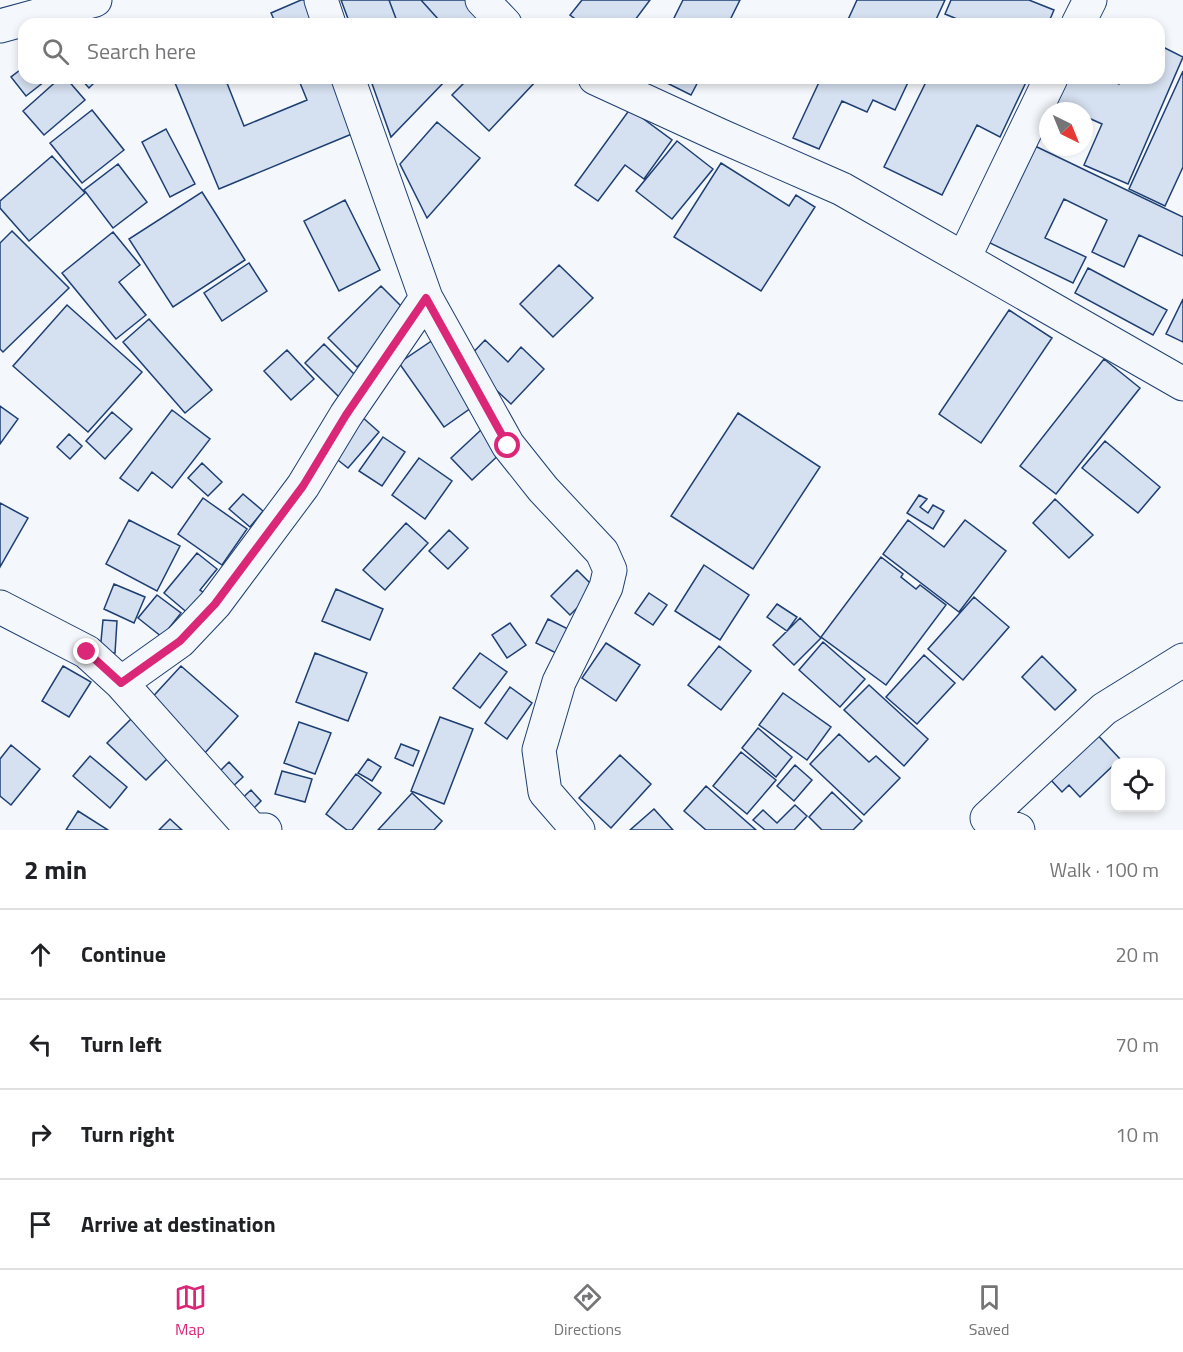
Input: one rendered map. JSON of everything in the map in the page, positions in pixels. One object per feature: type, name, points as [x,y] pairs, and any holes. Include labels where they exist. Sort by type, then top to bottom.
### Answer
[{"type":"street","points":[[29,18],[95,0]]},
{"type":"street","points":[[321,0],[327,18]]},
{"type":"street","points":[[482,0],[499,18]]},
{"type":"street","points":[[1081,18],[1090,0]]},
{"type":"street","points":[[0,26],[18,21]]},
{"type":"street","points":[[350,84],[426,298],[508,446],[543,489],[602,552],[610,570],[606,587],[559,682],[539,750],[544,792],[578,830]]},
{"type":"street","points":[[608,84],[842,189],[1183,384]]},
{"type":"street","points":[[964,258],[1049,84]]},
{"type":"street","points":[[121,683],[180,641],[215,604],[303,486],[346,415],[426,298]]},
{"type":"street","points":[[0,607],[87,652],[121,683],[255,830]]},
{"type":"street","points":[[1018,830],[987,818],[1104,709],[1183,660]]},
{"type":"building","points":[[305,0],[312,18],[273,18],[271,13]]},
{"type":"building","points":[[341,0],[389,0],[396,18],[348,18]]},
{"type":"building","points":[[389,0],[421,0],[437,18],[396,18]]},
{"type":"building","points":[[421,0],[466,0],[484,18],[437,18]]},
{"type":"building","points":[[582,0],[650,0],[636,18],[574,18],[570,15]]},
{"type":"building","points":[[683,0],[740,0],[731,18],[674,18]]},
{"type":"building","points":[[857,0],[945,0],[937,18],[849,18]]},
{"type":"building","points":[[951,0],[1029,0],[1054,10],[1051,18],[955,18],[945,14]]},
{"type":"building","points":[[1165,48],[1183,57],[1128,184],[1084,165],[1088,156],[1093,156],[1093,144],[1102,124],[1093,120],[1093,102],[1054,102],[1062,84],[1165,84]]},
{"type":"building","points":[[1183,71],[1183,167],[1165,206],[1129,189]]},
{"type":"building","points":[[18,72],[18,84],[41,84],[26,96],[11,77]]},
{"type":"building","points":[[53,84],[71,84],[85,100],[44,135],[23,111]]},
{"type":"building","points":[[175,84],[227,84],[244,126],[307,100],[300,84],[339,84],[359,131],[219,189]]},
{"type":"building","points":[[372,84],[442,84],[391,137]]},
{"type":"building","points":[[463,84],[533,84],[489,131],[452,95]]},
{"type":"building","points":[[669,84],[697,84],[691,95]]},
{"type":"building","points":[[818,84],[907,84],[895,110],[873,100],[867,112],[842,101],[819,149],[793,138]]},
{"type":"building","points":[[925,84],[1025,84],[1000,137],[977,125],[942,195],[884,167]]},
{"type":"building","points":[[630,109],[672,140],[644,179],[625,165],[598,201],[575,185]]},
{"type":"building","points":[[92,110],[124,150],[82,183],[50,143]]},
{"type":"building","points":[[437,122],[480,158],[427,218],[400,164]]},
{"type":"building","points":[[166,129],[195,184],[170,197],[142,142]]},
{"type":"building","points":[[677,141],[713,169],[672,219],[636,191]]},
{"type":"building","points":[[1035,146],[1039,148],[1039,156],[1056,156],[1183,217],[1183,256],[1139,235],[1124,267],[1092,252],[1107,220],[1064,199],[1045,238],[1086,257],[1073,283],[988,242]]},
{"type":"building","points":[[52,156],[85,193],[29,241],[0,208],[0,201]]},
{"type":"building","points":[[721,163],[789,206],[796,195],[815,207],[761,291],[674,237]]},
{"type":"building","points":[[118,164],[147,202],[113,228],[84,190]]},
{"type":"building","points":[[202,192],[245,260],[173,307],[129,239]]},
{"type":"building","points":[[345,200],[380,270],[339,291],[304,221]]},
{"type":"building","points":[[12,231],[69,288],[3,352],[0,349],[0,243]]},
{"type":"building","points":[[113,232],[140,265],[119,282],[146,315],[116,339],[62,273]]},
{"type":"building","points":[[249,263],[267,291],[222,321],[204,293]]},
{"type":"building","points":[[559,265],[593,298],[553,337],[520,304]]},
{"type":"building","points":[[1088,268],[1167,310],[1153,335],[1075,293]]},
{"type":"building","points":[[381,286],[409,314],[357,367],[328,338]]},
{"type":"building","points":[[1183,299],[1183,342],[1166,334]]},
{"type":"building","points":[[67,305],[142,372],[88,432],[13,366]]},
{"type":"building","points":[[1009,310],[1052,338],[981,443],[939,414]]},
{"type":"building","points":[[149,319],[212,390],[185,413],[123,342]]},
{"type":"building","points":[[433,340],[478,403],[444,427],[399,363]]},
{"type":"building","points":[[485,340],[508,362],[521,347],[544,369],[511,404],[465,361]]},
{"type":"building","points":[[324,344],[359,379],[340,398],[305,363]]},
{"type":"building","points":[[287,350],[314,379],[291,400],[264,371]]},
{"type":"building","points":[[1104,359],[1140,388],[1056,494],[1020,466]]},
{"type":"building","points":[[0,406],[18,419],[0,444]]},
{"type":"building","points":[[172,410],[210,439],[172,488],[152,472],[138,491],[120,478]]},
{"type":"building","points":[[112,412],[132,429],[105,459],[86,441]]},
{"type":"building","points":[[738,413],[820,467],[753,569],[671,516]]},
{"type":"building","points":[[361,416],[379,432],[348,468],[329,453]]},
{"type":"building","points":[[482,429],[503,451],[472,480],[451,458]]},
{"type":"building","points":[[69,434],[82,446],[70,459],[57,447]]},
{"type":"building","points":[[383,437],[405,452],[382,486],[359,471]]},
{"type":"building","points":[[1105,441],[1160,487],[1138,513],[1082,468]]},
{"type":"building","points":[[419,458],[452,481],[425,519],[392,495]]},
{"type":"building","points":[[202,463],[222,482],[208,496],[188,478]]},
{"type":"building","points":[[243,494],[263,511],[250,527],[229,509]]},
{"type":"building","points":[[919,495],[927,499],[920,507],[928,513],[933,505],[944,511],[933,529],[907,513]]},
{"type":"building","points":[[203,498],[247,529],[222,565],[178,534]]},
{"type":"building","points":[[1055,499],[1093,535],[1069,558],[1033,523]]},
{"type":"building","points":[[0,503],[28,518],[0,567]]},
{"type":"building","points":[[129,520],[180,546],[157,591],[106,564]]},
{"type":"building","points":[[908,520],[944,547],[965,520],[1006,551],[959,612],[883,554]]},
{"type":"building","points":[[406,523],[428,543],[385,590],[363,570]]},
{"type":"building","points":[[449,530],[468,548],[448,569],[429,551]]},
{"type":"building","points":[[197,553],[217,569],[200,590],[207,595],[190,615],[164,593]]},
{"type":"building","points":[[881,557],[903,574],[901,577],[916,589],[920,585],[946,605],[886,685],[821,637]]},
{"type":"building","points":[[704,565],[749,595],[720,640],[675,611]]},
{"type":"building","points":[[577,570],[596,589],[570,615],[551,596]]},
{"type":"building","points":[[114,584],[145,597],[134,623],[104,609]]},
{"type":"building","points":[[336,589],[383,609],[370,640],[322,621]]},
{"type":"building","points":[[649,593],[667,605],[653,625],[635,613]]},
{"type":"building","points":[[157,595],[181,613],[162,637],[138,618]]},
{"type":"building","points":[[974,597],[1009,627],[963,680],[928,649]]},
{"type":"building","points":[[777,604],[797,617],[787,631],[767,617]]},
{"type":"building","points":[[800,618],[821,638],[794,665],[773,645]]},
{"type":"building","points":[[548,619],[576,633],[564,657],[536,643]]},
{"type":"building","points":[[103,620],[117,621],[115,653],[100,652]]},
{"type":"building","points":[[510,623],[526,645],[507,658],[492,635]]},
{"type":"building","points":[[823,642],[865,679],[840,707],[799,670]]},
{"type":"building","points":[[606,643],[640,665],[616,701],[582,678]]},
{"type":"building","points":[[719,646],[751,671],[721,710],[688,685]]},
{"type":"building","points":[[315,653],[367,673],[348,721],[296,702]]},
{"type":"building","points":[[480,653],[507,672],[480,708],[453,688]]},
{"type":"building","points":[[924,655],[955,683],[917,724],[886,697]]},
{"type":"building","points":[[1042,656],[1076,690],[1055,710],[1022,677]]},
{"type":"building","points":[[63,666],[91,682],[69,717],[42,701]]},
{"type":"building","points":[[181,666],[238,716],[204,754],[147,703]]},
{"type":"building","points":[[869,685],[928,739],[904,766],[844,710]]},
{"type":"building","points":[[510,687],[532,703],[507,739],[485,723]]},
{"type":"building","points":[[783,693],[831,727],[807,760],[759,725]]},
{"type":"building","points":[[134,716],[172,754],[146,780],[107,743]]},
{"type":"building","points":[[440,717],[473,729],[444,804],[411,791]]},
{"type":"building","points":[[299,722],[331,733],[315,774],[284,763]]},
{"type":"building","points":[[758,728],[792,757],[776,777],[742,748]]},
{"type":"building","points":[[1093,730],[1119,758],[1111,758],[1111,768],[1080,797],[1069,785],[1062,792],[1050,779]]},
{"type":"building","points":[[839,734],[869,762],[876,756],[900,778],[864,815],[810,764]]},
{"type":"building","points":[[401,744],[419,751],[413,766],[395,758]]},
{"type":"building","points":[[11,745],[40,769],[11,805],[0,796],[0,759]]},
{"type":"building","points":[[741,752],[776,780],[747,814],[713,786]]},
{"type":"building","points":[[620,755],[651,784],[611,828],[579,798]]},
{"type":"building","points":[[90,756],[127,787],[110,808],[73,776]]},
{"type":"building","points":[[368,759],[381,767],[372,781],[358,773]]},
{"type":"building","points":[[229,762],[243,777],[230,789],[216,775]]},
{"type":"building","points":[[795,765],[812,780],[794,801],[777,786]]},
{"type":"building","points":[[282,771],[312,779],[305,802],[275,794]]},
{"type":"building","points":[[356,774],[381,793],[352,830],[347,830],[326,814]]},
{"type":"building","points":[[706,786],[756,830],[706,830],[684,811]]},
{"type":"building","points":[[251,790],[261,801],[247,815],[236,804]]},
{"type":"building","points":[[832,792],[862,821],[853,830],[822,830],[809,817]]},
{"type":"building","points":[[412,793],[442,821],[434,830],[378,830]]},
{"type":"building","points":[[795,805],[807,816],[794,830],[765,830],[753,820],[763,810],[777,823]]},
{"type":"building","points":[[654,809],[673,830],[630,830]]},
{"type":"building","points":[[78,811],[108,830],[66,830]]},
{"type":"building","points":[[170,819],[182,830],[159,830]]},
{"type":"route","points":[[87,652],[121,683],[148,661],[180,641],[215,604],[303,486],[346,415],[426,298],[508,446]]}]
